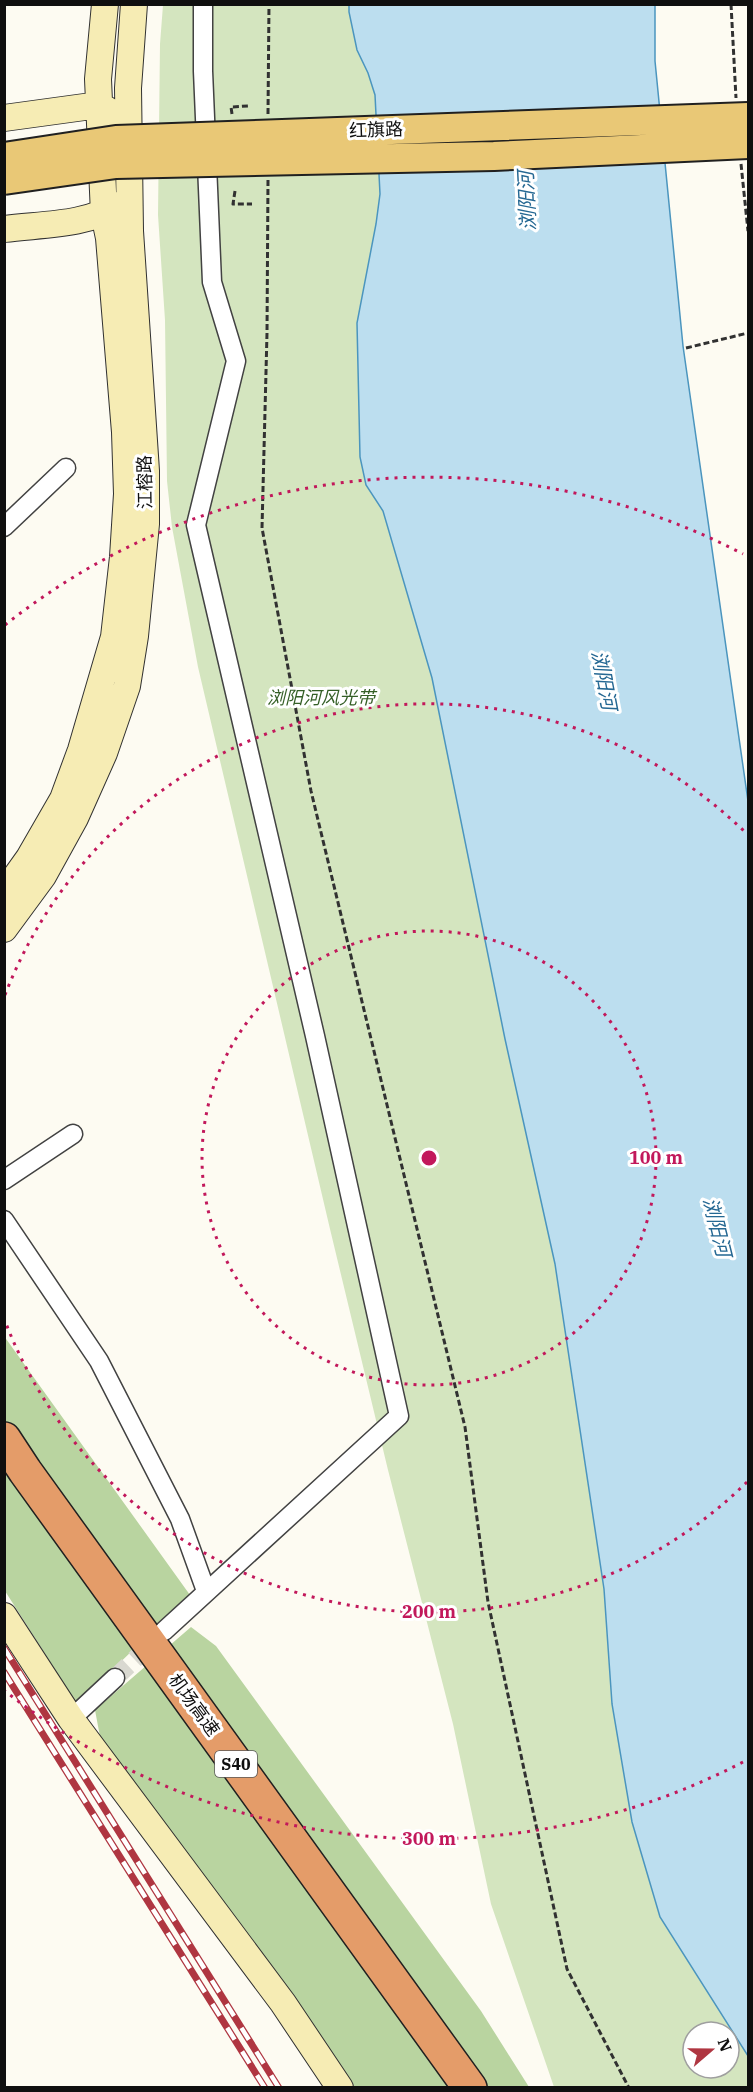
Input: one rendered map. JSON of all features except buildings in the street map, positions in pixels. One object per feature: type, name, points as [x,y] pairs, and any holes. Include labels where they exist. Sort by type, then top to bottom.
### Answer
[{"type":"highway","name":"机场高速","points":[[4,1439],[470,2088]]},
{"type":"highway","name":"机场高速","points":[[4,1478],[442,2088]]},
{"type":"main road","name":"江榕路","points":[[4,893],[30,858],[63,799],[81,750],[114,637],[123,557],[126,474],[125,432],[109,238],[104,214],[99,105],[98,79],[105,4]]},
{"type":"main road","name":"江榕路","points":[[4,929],[44,876],[75,818],[105,753],[127,686],[135,636],[146,524],[146,471],[130,231],[129,88],[134,4]]},
{"type":"main road","points":[[4,118],[99,105],[129,125]]},
{"type":"main road","name":"红旗路","points":[[4,157],[116,140],[748,117]]},
{"type":"main road","name":"红旗路","points":[[4,180],[116,164],[494,156],[748,144]]},
{"type":"main road","points":[[4,229],[72,221],[104,214],[130,197]]},
{"type":"main road","points":[[4,1617],[71,1719],[283,2003],[340,2088]]},
{"type":"street","points":[[164,1631],[399,1416],[315,1036],[196,525],[237,361],[212,282],[203,71],[203,4]]},
{"type":"street","points":[[4,527],[66,468]]},
{"type":"street","points":[[4,1180],[73,1134]]},
{"type":"street","points":[[4,1220],[99,1361],[180,1519],[206,1591]]},
{"type":"street","points":[[71,1719],[115,1678]]},
{"type":"path","points":[[268,122],[269,4]]},
{"type":"path","points":[[234,122],[231,107],[248,106]]},
{"type":"path","points":[[268,169],[262,528],[270,574],[311,791],[465,1427],[488,1602],[567,1969],[629,2088]]},
{"type":"path","points":[[235,191],[233,204],[252,204]]},
{"type":"path","points":[[686,348],[748,333]]},
{"type":"green space","name":"浏阳河风光带","points":[[163,5],[349,5],[349,12],[375,95],[380,194],[376,224],[366,485],[383,511],[432,678],[505,1039],[555,1264],[604,1589],[612,1704],[632,1822],[660,1917],[725,2020],[681,2020],[681,2080],[741,2080],[741,2045],[748,2056],[748,2087],[554,2087],[491,1904],[453,1724],[388,1470],[198,667],[172,527],[167,481],[165,320],[158,215],[160,44]]},
{"type":"green space","points":[[4,1336],[190,1595],[77,1704],[5,1591]]},
{"type":"green space","points":[[191,1627],[216,1646],[481,2011],[529,2087],[353,2087],[290,1993],[101,1742],[95,1710]]},
{"type":"water","name":"浏阳河","points":[[349,4],[655,5],[655,61],[683,346],[748,801],[748,2056],[741,2045],[741,2020],[725,2020],[660,1917],[632,1822],[612,1704],[604,1589],[555,1264],[505,1039],[432,678],[383,511],[366,485],[360,457],[357,323],[380,194],[375,95],[357,50]]},
{"type":"tunnel","points":[[115,1678],[155,1640]]},
{"type":"railway","points":[[4,1648],[279,2088]]},
{"type":"railway","points":[[4,1672],[265,2088]]}]
